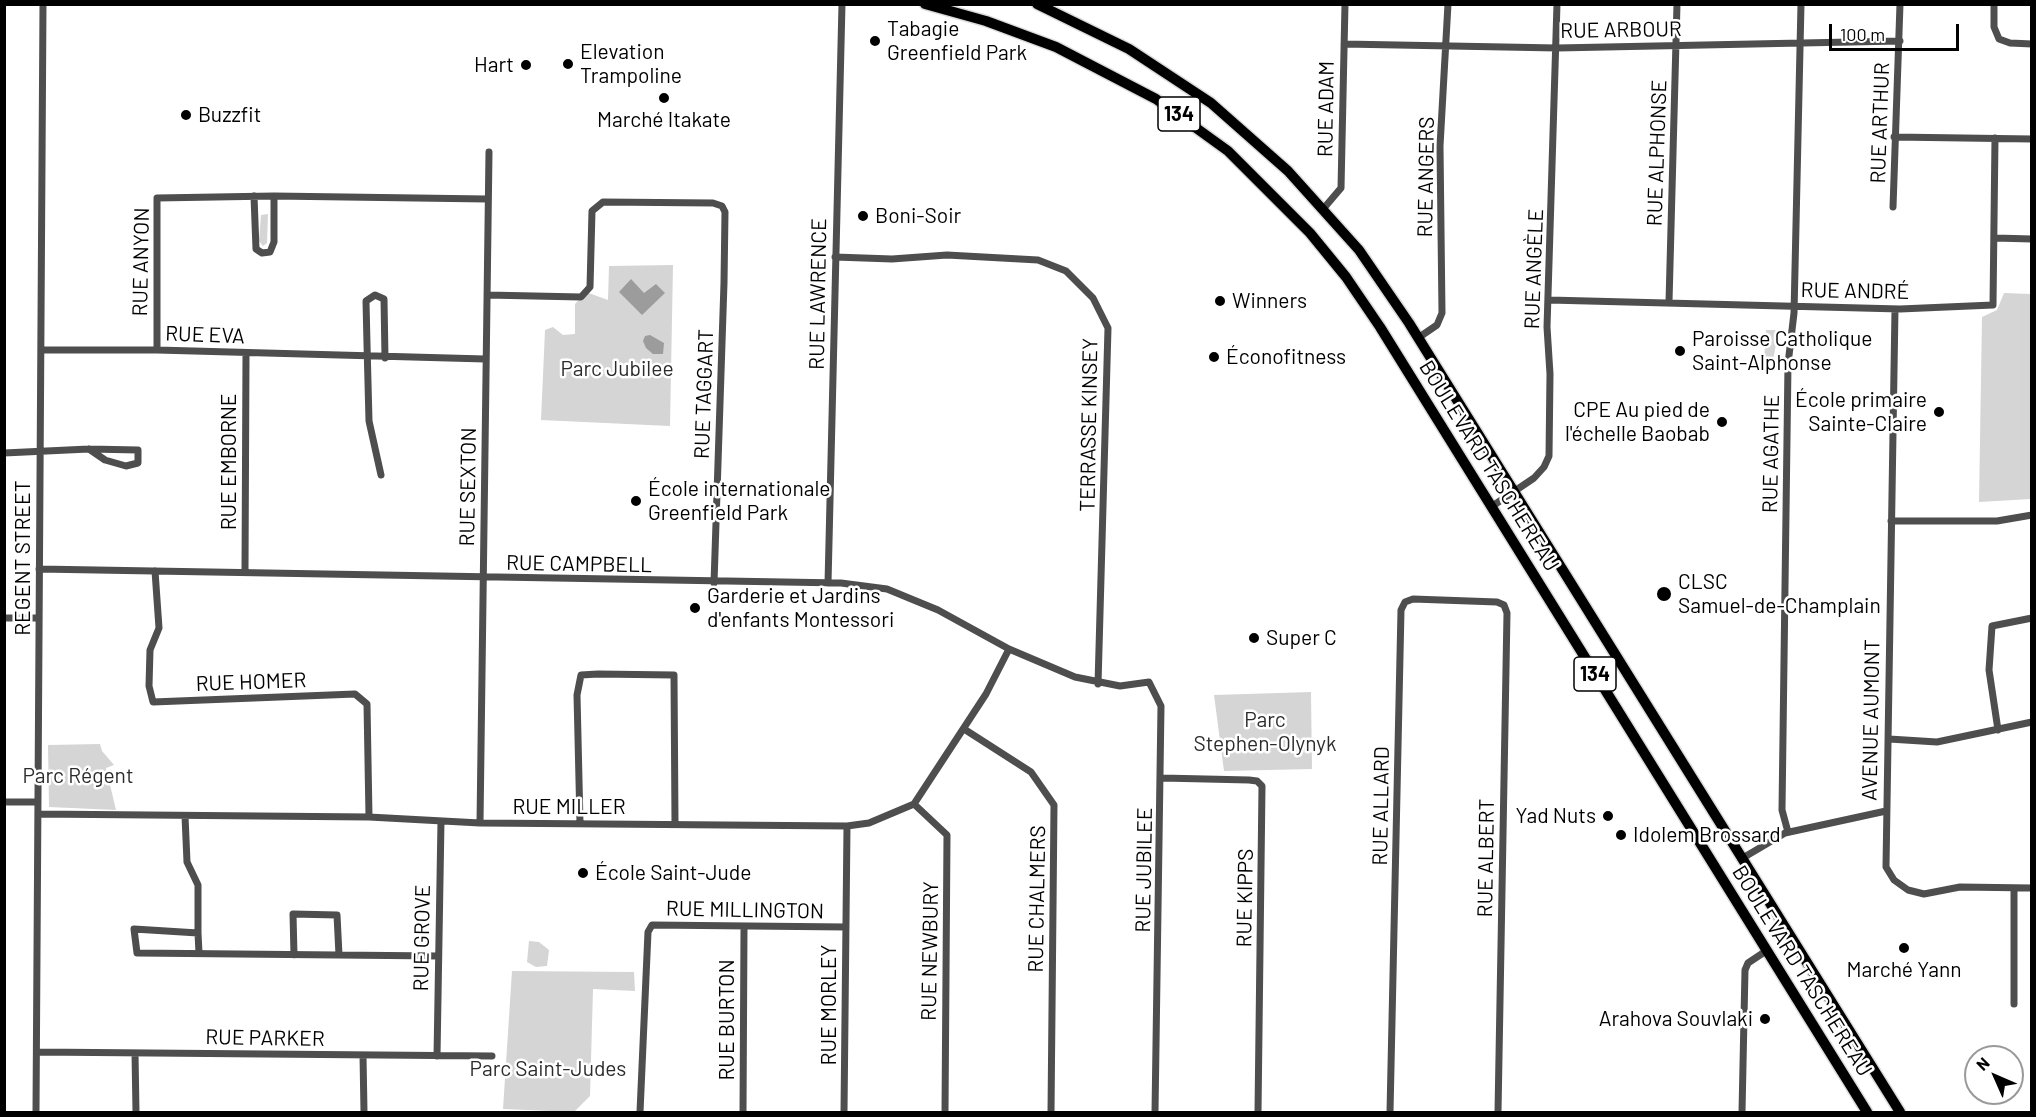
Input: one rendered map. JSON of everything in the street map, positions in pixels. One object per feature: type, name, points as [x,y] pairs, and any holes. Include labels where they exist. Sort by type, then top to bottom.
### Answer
[{"type":"main road","name":"BOULEVARD TASCHEREAU","points":[[926,4],[1010,30],[1091,63],[1183,116],[1239,160],[1304,225],[1353,287],[1867,1113]]},
{"type":"main road","name":"BOULEVARD TASCHEREAU","points":[[1038,4],[1129,49],[1204,98],[1266,150],[1324,208],[1372,268],[1418,338],[1899,1113]]},
{"type":"street","name":"REGENT STREET","points":[[36,1113],[43,4]]},
{"type":"street","name":"RUE LAWRENCE","points":[[828,583],[842,4]]},
{"type":"street","name":"RUE ADAM","points":[[1324,208],[1341,188],[1345,4]]},
{"type":"street","name":"RUE ANGERS","points":[[1418,338],[1437,326],[1442,314],[1440,146],[1448,4]]},
{"type":"street","name":"RUE ANGÈLE","points":[[1491,507],[1514,493],[1541,471],[1549,456],[1549,300],[1557,4]]},
{"type":"street","name":"RUE ALPHONSE","points":[[1669,302],[1677,4]]},
{"type":"street","name":"RUE AGATHE","points":[[1788,832],[1782,803],[1788,364],[1793,306],[1802,4]]},
{"type":"street","name":"RUE ARTHUR","points":[[1893,207],[1900,4]]},
{"type":"street","points":[[1994,4],[1994,27],[1999,39],[2010,44],[2031,44]]},
{"type":"street","name":"RUE ARBOUR","points":[[1344,44],[1557,48],[1899,41]]},
{"type":"street","points":[[1894,137],[2031,139]]},
{"type":"street","name":"RUE ANDRÉ","points":[[1549,300],[1894,309],[1993,305],[1995,138]]},
{"type":"street","name":"RUE SEXTON","points":[[480,823],[489,152]]},
{"type":"street","points":[[254,196],[255,242],[256,249],[262,253],[270,252],[273,242],[274,196]]},
{"type":"street","name":"RUE ANYON","points":[[157,350],[157,198],[274,196],[487,199]]},
{"type":"street","name":"RUE TAGGART","points":[[487,295],[580,297],[590,287],[592,212],[603,202],[713,203],[722,206],[725,212],[724,279],[714,583]]},
{"type":"street","points":[[1995,238],[2031,239]]},
{"type":"street","name":"TERRASSE KINSEY","points":[[835,257],[892,259],[947,255],[1038,260],[1066,272],[1093,298],[1108,328],[1098,684]]},
{"type":"street","points":[[381,475],[369,421],[366,301],[375,295],[384,300],[385,358]]},
{"type":"street","name":"AVENUE AUMONT","points":[[1894,309],[1886,867],[1894,880],[1908,890],[1924,894],[1960,887],[2031,888]]},
{"type":"street","name":"RUE EVA","points":[[41,350],[157,350],[368,358],[485,359]]},
{"type":"street","name":"RUE EMBORNE","points":[[245,571],[246,354]]},
{"type":"street","points":[[4,453],[89,449],[138,450],[138,463],[126,466],[105,460],[89,449]]},
{"type":"street","points":[[1891,521],[1997,521],[2031,515]]},
{"type":"street","name":"RUE CAMPBELL","points":[[39,569],[245,571],[714,583],[828,583],[887,589],[938,610],[1009,649],[1075,677],[1098,684]]},
{"type":"street","name":"RUE HOMER","points":[[156,570],[159,628],[150,650],[149,686],[153,702],[355,694],[367,704],[369,817]]},
{"type":"street","name":"RUE ALLARD","points":[[1390,1113],[1401,608],[1405,602],[1413,599],[1497,602],[1504,605]]},
{"type":"street","name":"RUE ALBERT","points":[[1498,1113],[1507,613],[1504,605]]},
{"type":"street","points":[[4,618],[39,618]]},
{"type":"street","points":[[1998,730],[1989,670],[1992,626],[2031,618]]},
{"type":"street","points":[[914,804],[964,729],[1009,649]]},
{"type":"street","points":[[580,824],[577,695],[581,675],[598,674],[674,675],[675,823]]},
{"type":"street","name":"RUE JUBILEE","points":[[1098,684],[1120,686],[1149,682],[1161,706],[1162,778],[1155,1113]]},
{"type":"street","points":[[1888,739],[1937,742],[2031,722]]},
{"type":"street","name":"RUE CHALMERS","points":[[964,729],[1031,772],[1054,805],[1051,1113]]},
{"type":"street","name":"RUE KIPPS","points":[[1162,778],[1249,780],[1257,781],[1262,786],[1257,1113]]},
{"type":"street","points":[[4,802],[38,802]]},
{"type":"street","name":"RUE MILLER","points":[[38,814],[369,817],[480,823],[847,826],[869,823],[914,804]]},
{"type":"street","name":"RUE NEWBURY","points":[[914,804],[947,835],[945,1113]]},
{"type":"street","points":[[1741,859],[1788,832],[1886,811]]},
{"type":"street","points":[[185,816],[187,862],[198,885],[199,953]]},
{"type":"street","name":"RUE GROVE","points":[[437,1056],[441,821]]},
{"type":"street","name":"RUE MORLEY","points":[[844,1113],[847,826]]},
{"type":"street","points":[[2014,888],[2014,1004]]},
{"type":"street","points":[[294,955],[293,914],[337,915],[339,955]]},
{"type":"street","name":"RUE MILLINGTON","points":[[640,1113],[648,932],[652,925],[744,928],[846,927]]},
{"type":"street","name":"RUE BURTON","points":[[743,1113],[744,928]]},
{"type":"street","points":[[198,933],[134,930],[137,953],[438,957]]},
{"type":"street","points":[[1742,1113],[1745,970],[1748,963],[1766,951]]},
{"type":"street","name":"RUE PARKER","points":[[37,1052],[492,1056]]},
{"type":"street","points":[[135,1053],[136,1113]]},
{"type":"street","points":[[363,1055],[364,1113]]},
{"type":"green space","points":[[268,214],[267,243],[263,246],[259,241],[261,215]]},
{"type":"green space","name":"Parc Jubilee","points":[[673,265],[670,426],[541,420],[545,330],[553,327],[563,335],[575,334],[575,304],[586,292],[608,300],[609,266]]},
{"type":"green space","points":[[2004,293],[2031,294],[2031,499],[1979,502],[1982,317],[1997,310]]},
{"type":"green space","points":[[1766,330],[1775,330],[1778,334],[1773,360],[1764,360]]},
{"type":"green space","name":"Parc Stephen-Olynyk","points":[[1311,692],[1312,769],[1224,771],[1214,695]]},
{"type":"green space","name":"Parc Régent","points":[[100,744],[102,751],[114,765],[106,768],[116,810],[49,807],[48,745]]},
{"type":"green space","points":[[529,941],[539,942],[549,950],[547,966],[536,967],[527,962]]},
{"type":"green space","name":"Parc Saint-Judes","points":[[512,971],[634,972],[635,991],[593,989],[590,1096],[574,1112],[503,1109]]},
{"type":"shaded area","points":[[631,279],[644,293],[656,284],[665,293],[642,315],[619,292]]},
{"type":"shaded area","points":[[650,335],[664,343],[663,354],[653,354],[646,348],[643,341],[645,336]]},
{"type":"place","name":"Tabagie Greenfield Park","points":[[875,41]]},
{"type":"place","name":"Elevation Trampoline","points":[[568,64]]},
{"type":"place","name":"Hart","points":[[526,65]]},
{"type":"place","name":"Marché Itakate","points":[[664,98]]},
{"type":"place","name":"Buzzfit","points":[[186,115]]},
{"type":"place","name":"Boni-Soir","points":[[863,216]]},
{"type":"place","name":"Winners","points":[[1220,301]]},
{"type":"place","name":"Paroisse Catholique Saint-Alphonse","points":[[1680,351]]},
{"type":"place","name":"Éconofitness","points":[[1214,357]]},
{"type":"place","name":"École primaire Sainte-Claire","points":[[1939,412]]},
{"type":"place","name":"CPE Au pied de l'échelle Baobab","points":[[1722,422]]},
{"type":"place","name":"École internationale Greenfield Park","points":[[636,501]]},
{"type":"place","name":"CLSC Samuel-de-Champlain","points":[[1664,594]]},
{"type":"place","name":"Garderie et Jardins d'enfants Montessori","points":[[695,608]]},
{"type":"place","name":"Super C","points":[[1254,638]]},
{"type":"place","name":"Yad Nuts","points":[[1608,816]]},
{"type":"place","name":"Idolem Brossard","points":[[1621,835]]},
{"type":"place","name":"École Saint-Jude","points":[[583,873]]},
{"type":"place","name":"Marché Yann","points":[[1904,948]]},
{"type":"place","name":"Arahova Souvlaki","points":[[1765,1019]]}]
